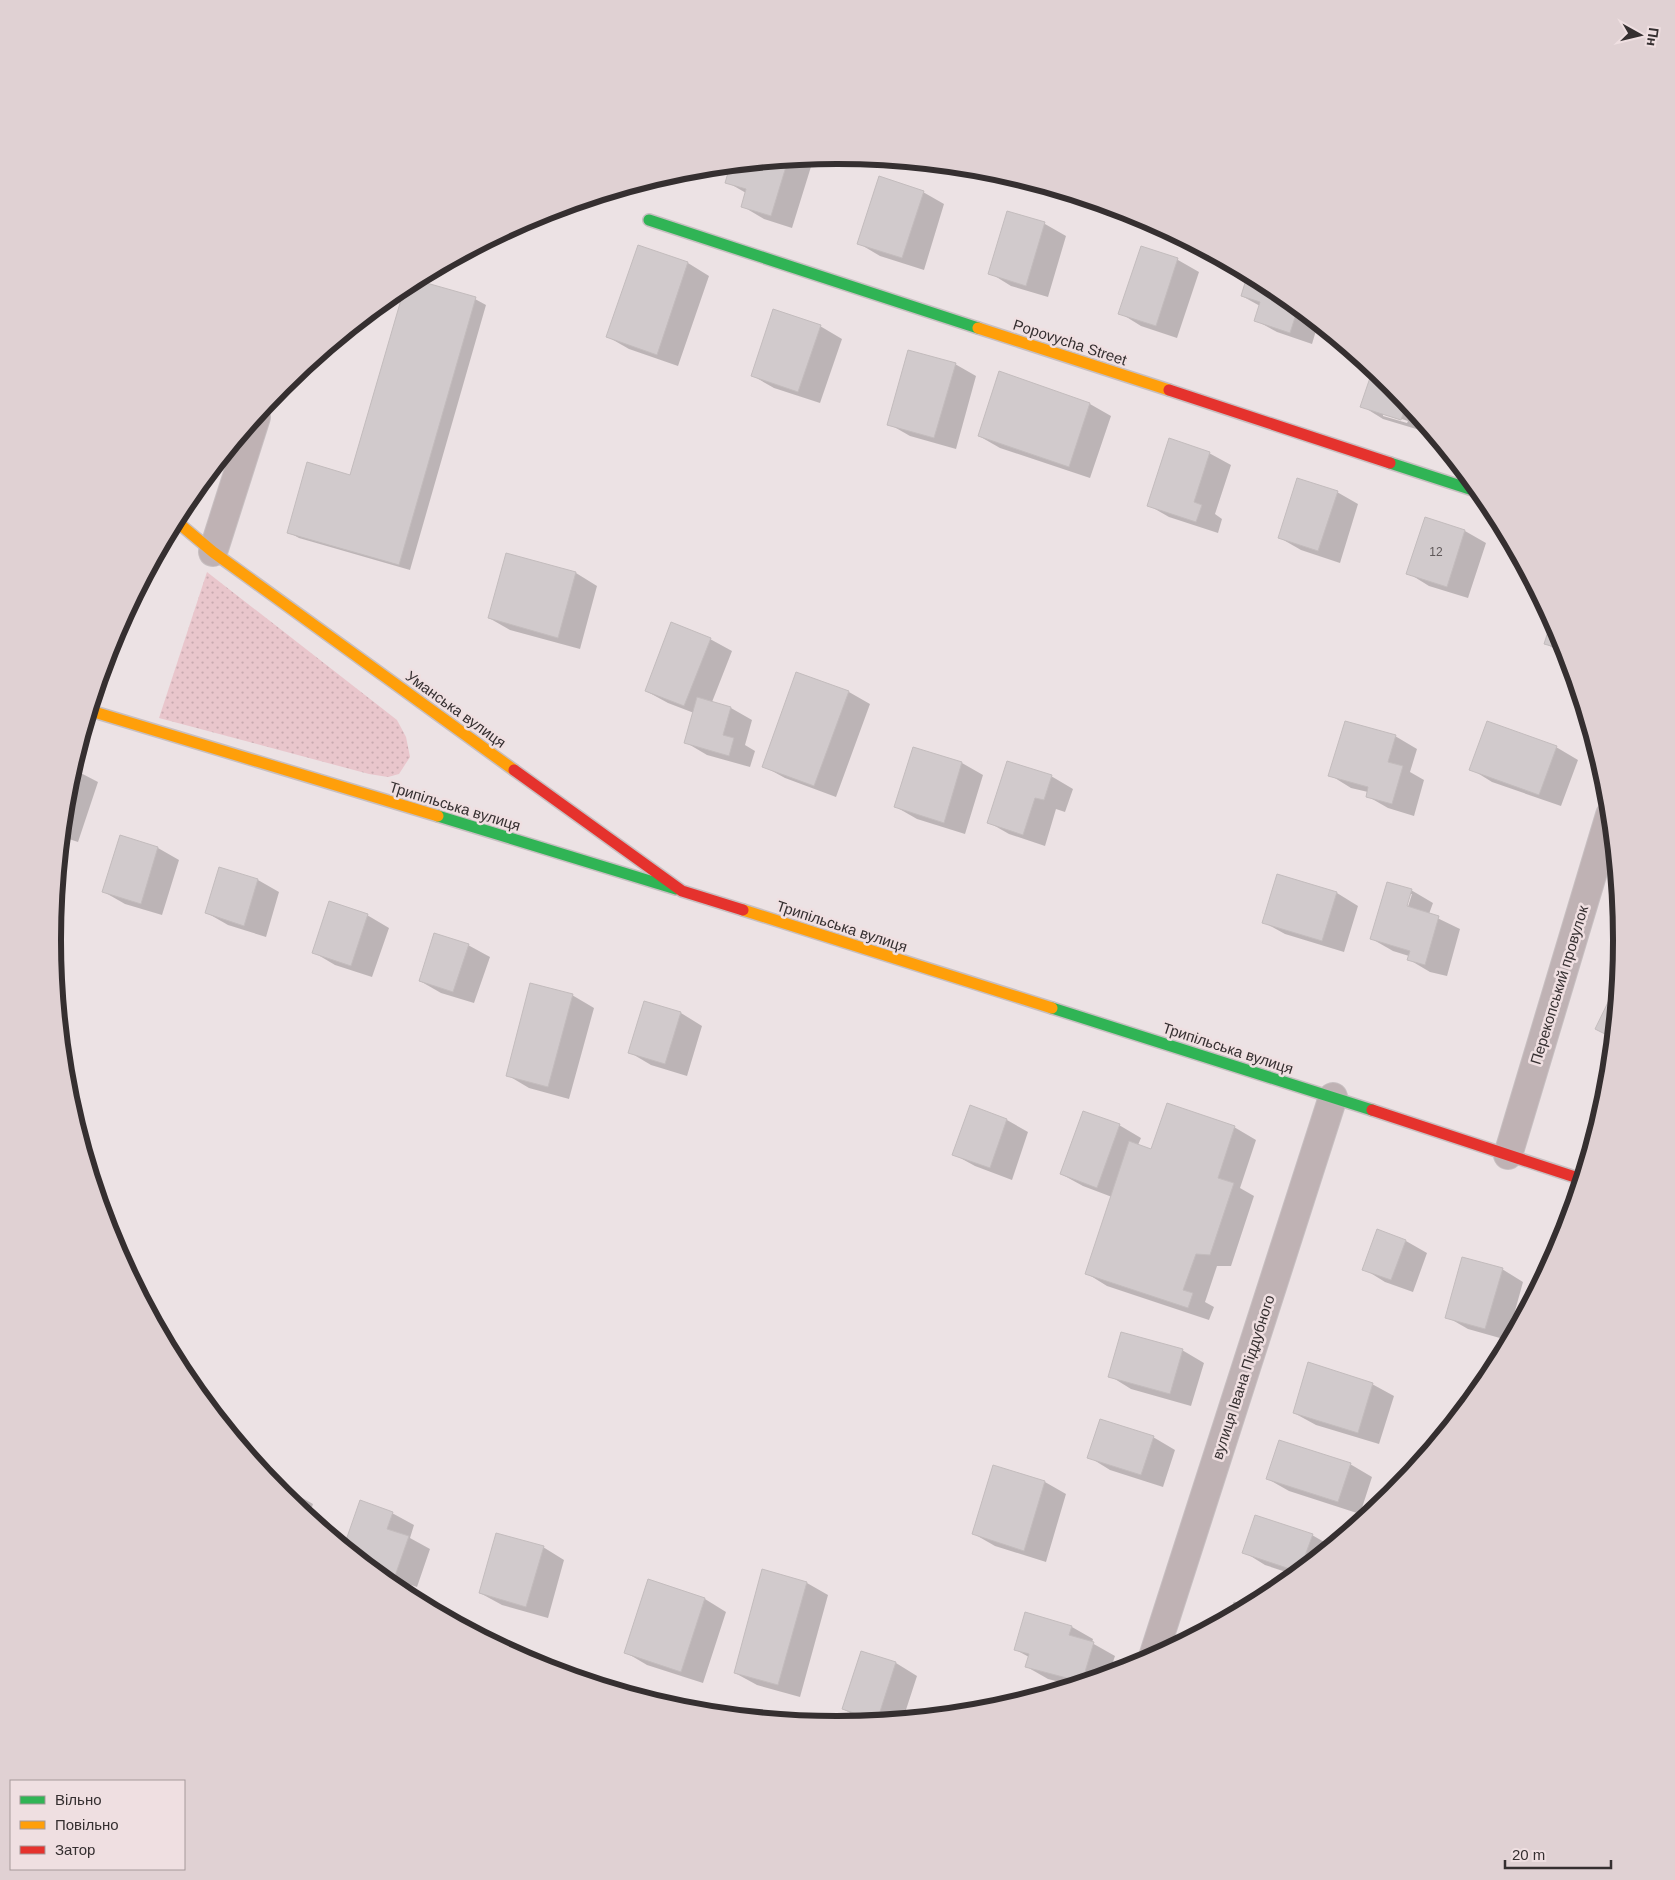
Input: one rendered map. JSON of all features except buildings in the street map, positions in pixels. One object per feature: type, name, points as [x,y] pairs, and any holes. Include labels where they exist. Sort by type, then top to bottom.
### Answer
[{"type":"main road","name":"Popovycha Street","points":[[649,220],[1468,489]]},
{"type":"main road","name":"Уманська вулиця","points":[[182,526],[213,552],[682,891]]},
{"type":"main road","name":"Трипільська вулиця","points":[[96,712],[682,891],[1333,1097],[1577,1177]]},
{"type":"street","points":[[213,552],[252,431]]},
{"type":"street","name":"Перекопський провулок","points":[[1508,1155],[1606,830]]},
{"type":"street","name":"вулиця Івана Піддубного","points":[[1156,1647],[1333,1097]]},
{"type":"shaded area","points":[[207,572],[397,720],[406,737],[410,757],[399,774],[388,777],[369,774],[159,718]]},
{"type":"traffic: fast","points":[[649,220],[978,328]]},
{"type":"traffic: fast","points":[[1390,463],[1468,489]]},
{"type":"traffic: fast","points":[[438,816],[676,889]]},
{"type":"traffic: fast","points":[[1052,1008],[1372,1110]]},
{"type":"traffic: slow","points":[[978,328],[1169,390]]},
{"type":"traffic: slow","points":[[182,526],[213,552],[514,770]]},
{"type":"traffic: slow","points":[[96,712],[438,816]]},
{"type":"traffic: slow","points":[[743,910],[1052,1008]]},
{"type":"traffic: jam","points":[[1169,390],[1390,463]]},
{"type":"traffic: jam","points":[[514,770],[682,891],[743,910]]},
{"type":"traffic: jam","points":[[1372,1110],[1577,1178]]}]
